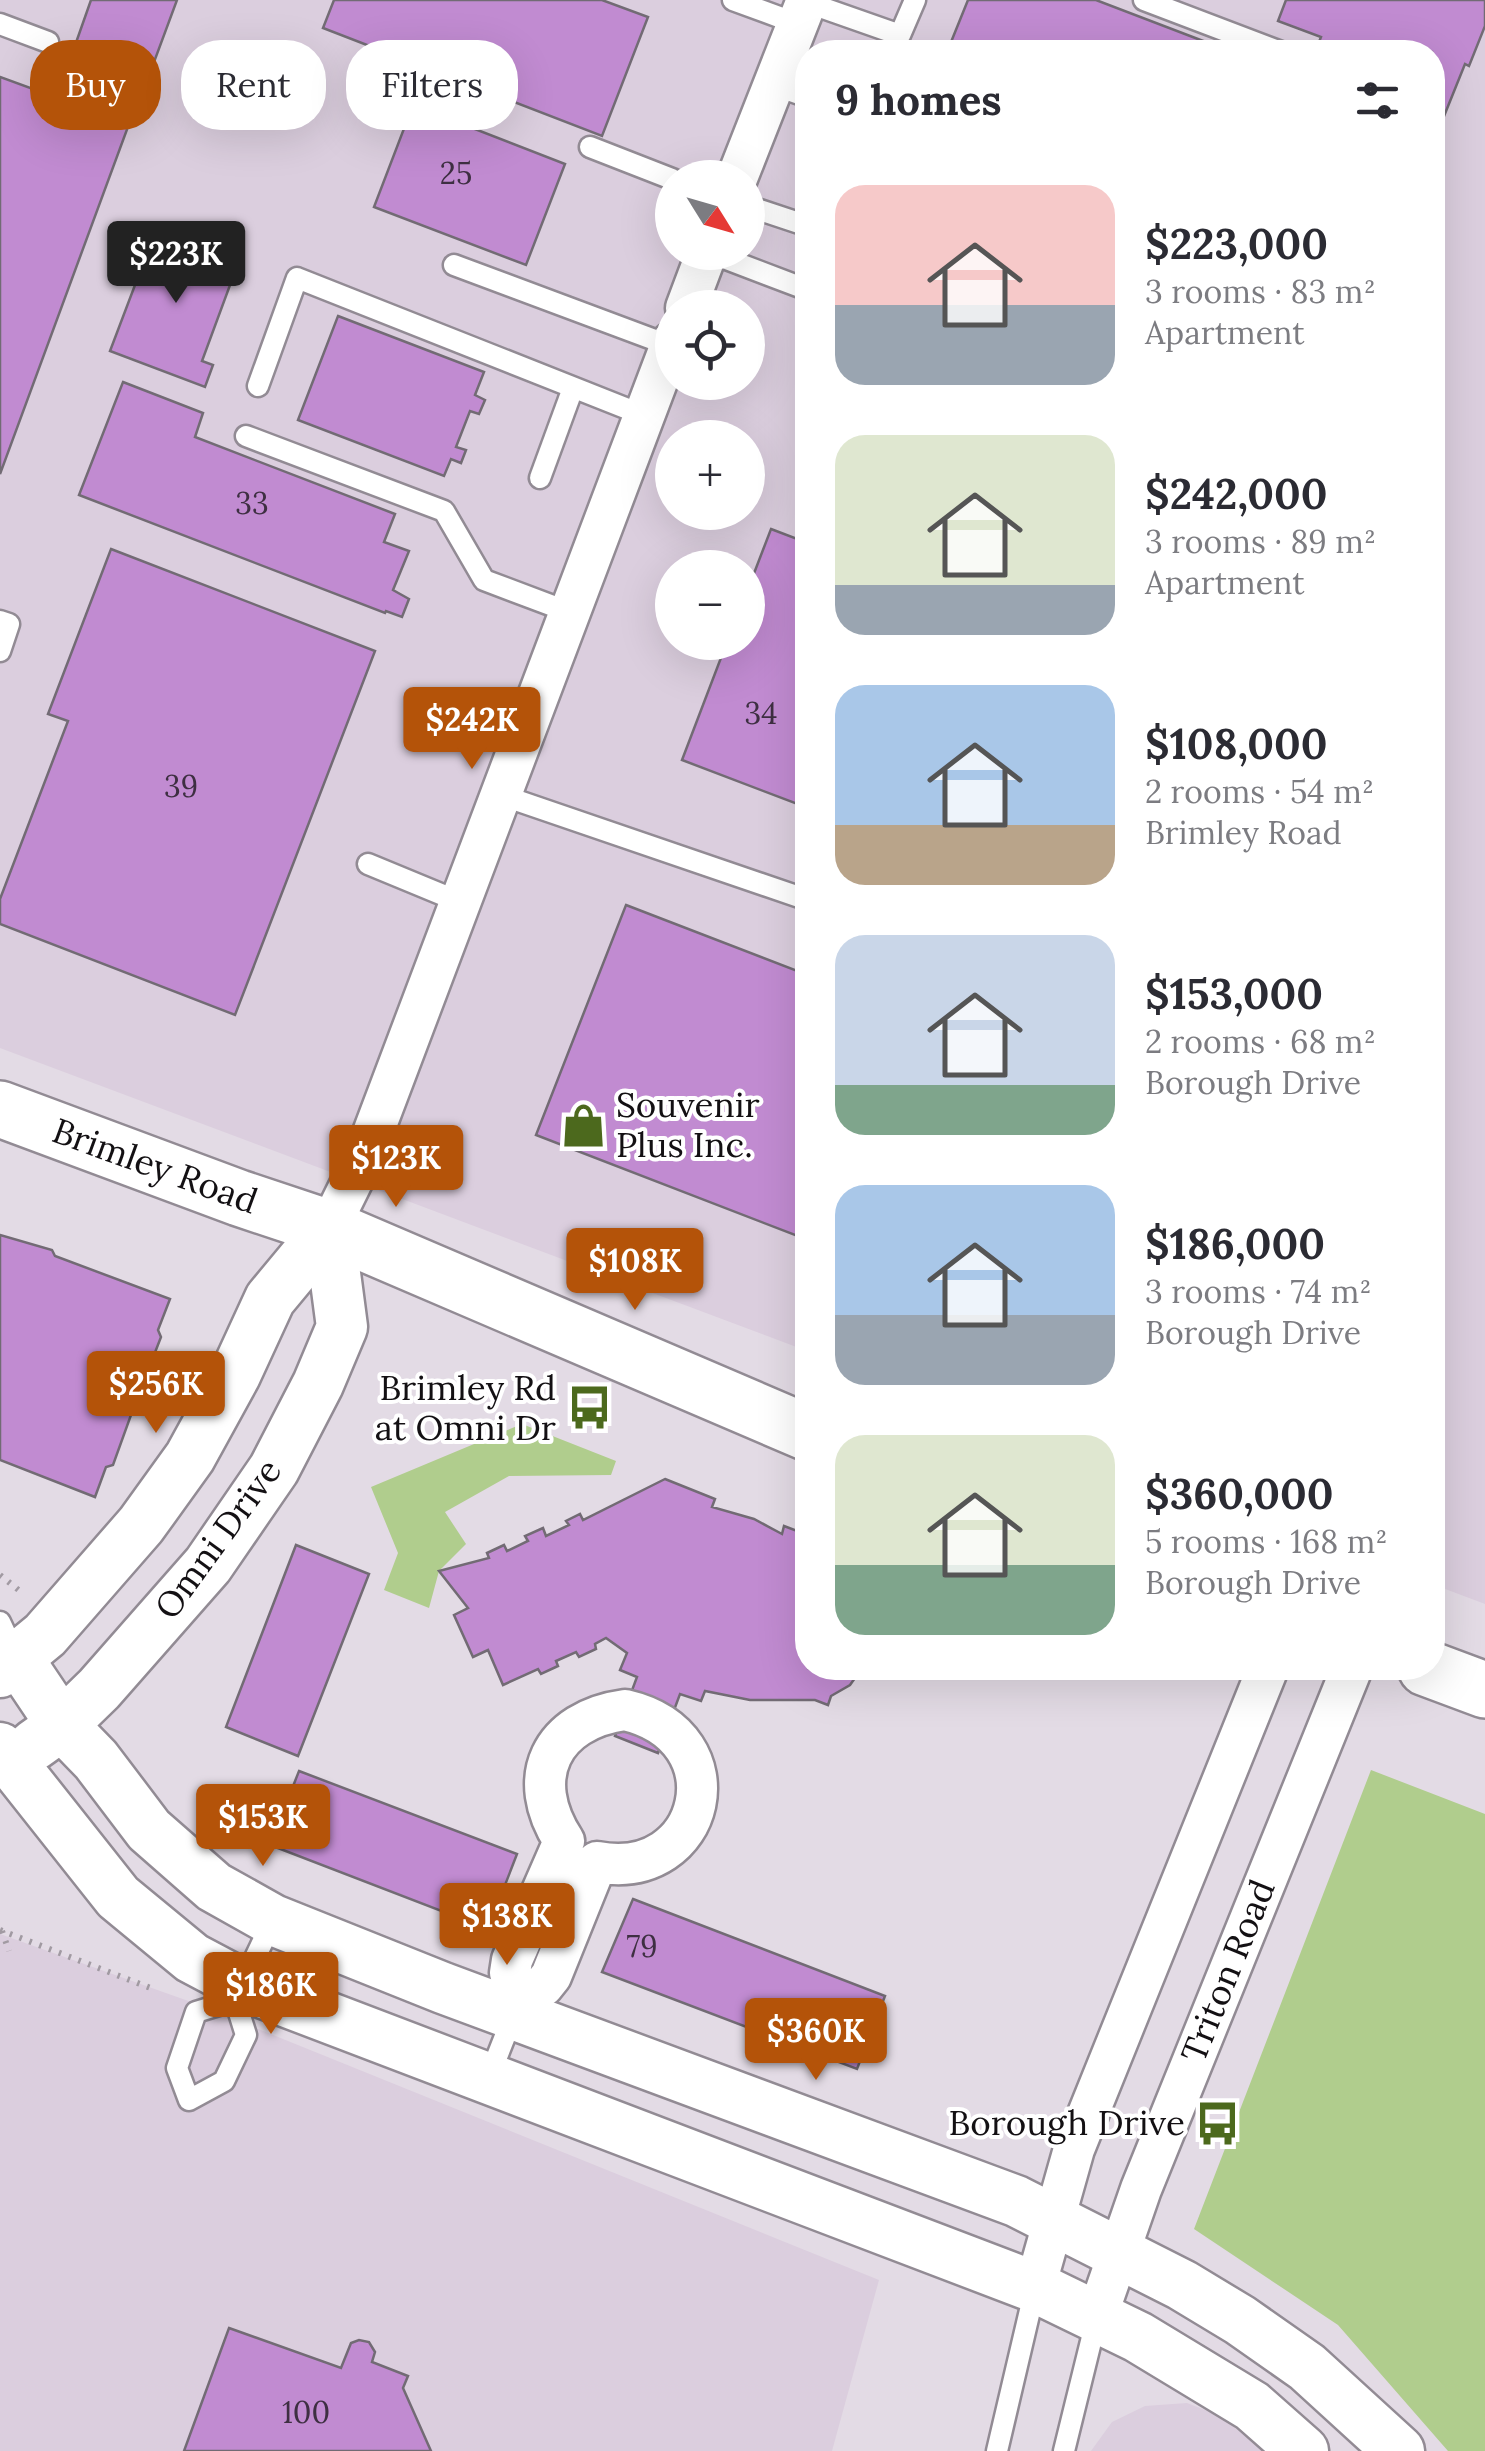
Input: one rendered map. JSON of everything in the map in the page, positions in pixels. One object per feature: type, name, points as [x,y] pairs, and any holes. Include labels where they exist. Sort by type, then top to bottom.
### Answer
[{"type":"main road","name":"Brimley Road","points":[[0,1109],[329,1228],[795,1427]]},
{"type":"main road","points":[[1445,1675],[1485,1690]]},
{"type":"street","points":[[799,40],[804,9]]},
{"type":"street","points":[[749,160],[791,91],[795,66]]},
{"type":"street","points":[[329,1228],[364,1157],[655,386]]},
{"type":"street","name":"Omni Drive","points":[[6,1651],[45,1635],[141,1525],[190,1457],[235,1375],[270,1299],[329,1228]]},
{"type":"street","name":"Omni Drive","points":[[4,1760],[62,1725],[100,1689],[208,1565],[274,1470],[342,1327],[329,1228]]},
{"type":"street","points":[[6,1651],[149,1830],[214,1886],[272,1920],[517,2006],[1016,2201],[1182,2285],[1240,2320],[1307,2368],[1399,2451]]},
{"type":"street","points":[[1035,2287],[1069,2164],[1263,1680]]},
{"type":"street","name":"Triton Road","points":[[1097,2316],[1219,1993],[1347,1680]]},
{"type":"street","points":[[625,1710],[658,1720],[686,1747],[695,1768],[698,1789],[685,1831],[670,1847],[651,1858],[631,1864],[597,1862],[551,1976],[517,2006],[510,1973],[512,1960],[564,1840],[550,1819],[544,1794],[547,1765],[555,1748],[575,1727],[602,1713],[625,1710]]},
{"type":"street","points":[[4,1760],[118,1897],[239,1993],[488,2078],[1035,2287],[1138,2337],[1252,2406],[1303,2451]]},
{"type":"lane","points":[[733,0],[804,9],[900,36],[915,0]]},
{"type":"lane","points":[[1144,0],[1249,40]]},
{"type":"lane","points":[[0,24],[43,40]]},
{"type":"lane","points":[[590,147],[655,172]]},
{"type":"lane","points":[[765,212],[795,222]]},
{"type":"lane","points":[[454,264],[655,338]]},
{"type":"lane","points":[[755,270],[795,285]]},
{"type":"lane","points":[[258,386],[297,278],[643,416]]},
{"type":"lane","points":[[540,478],[573,388]]},
{"type":"lane","points":[[246,436],[444,512],[484,580],[569,612]]},
{"type":"lane","points":[[0,621],[8,624],[0,650]]},
{"type":"lane","points":[[501,795],[795,896]]},
{"type":"lane","points":[[368,864],[460,902]]},
{"type":"lane","points":[[239,1993],[196,2012],[177,2068],[189,2100],[224,2081],[246,2035],[239,1993],[272,1920]]},
{"type":"lane","points":[[488,2078],[517,2006]]},
{"type":"lane","points":[[997,2451],[1035,2287]]},
{"type":"lane","name":"Triton Road","points":[[1064,2451],[1097,2316]]},
{"type":"path","points":[[0,1575],[26,1596]]},
{"type":"path","points":[[1,1930],[9,1951]]},
{"type":"path","points":[[1,1930],[160,1992],[196,2012]]},
{"type":"shaded area","points":[[0,0],[1485,0],[1485,1604],[1445,1589],[1445,40],[795,40],[795,1346],[0,1048]]},
{"type":"shaded area","points":[[0,1934],[194,2003],[879,2280],[832,2451],[0,2451]]},
{"type":"shaded area","points":[[1187,2403],[1218,2415],[1265,2451],[1091,2451],[1112,2422],[1145,2406]]},
{"type":"green space","points":[[522,1424],[616,1461],[611,1475],[509,1476],[445,1512],[466,1544],[439,1571],[429,1608],[384,1590],[398,1553],[371,1487]]},
{"type":"green space","points":[[1371,1770],[1485,1814],[1485,2451],[1448,2451],[1338,2325],[1194,2229]]},
{"type":"building","points":[[91,0],[177,0],[161,43],[161,40],[77,40]]},
{"type":"building","points":[[334,0],[602,0],[648,17],[602,136],[518,103],[518,40],[354,40],[323,28]]},
{"type":"building","points":[[968,0],[1096,0],[1201,40],[952,40]]},
{"type":"building","points":[[1286,0],[1485,0],[1485,26],[1445,114],[1445,40],[1320,40],[1321,37],[1278,21]]},
{"type":"building","points":[[0,77],[30,88],[30,130],[127,130],[0,474]]},
{"type":"building","points":[[403,130],[477,130],[565,164],[526,265],[374,207]]},
{"type":"building","points":[[157,227],[240,258],[202,361],[213,365],[205,387],[110,351]]},
{"type":"building","points":[[338,316],[484,372],[475,395],[485,400],[479,414],[470,411],[456,447],[466,450],[461,463],[451,459],[444,476],[298,420]]},
{"type":"building","points":[[123,382],[203,413],[195,437],[395,514],[384,542],[409,551],[393,590],[409,599],[402,617],[79,495]]},
{"type":"building","points":[[771,529],[795,538],[795,803],[682,760],[720,660],[765,660],[763,550]]},
{"type":"building","points":[[111,549],[375,651],[235,1015],[0,924],[0,899],[68,721],[48,714]]},
{"type":"building","points":[[626,905],[795,970],[795,1235],[536,1135]]},
{"type":"building","points":[[0,1235],[52,1250],[55,1256],[170,1299],[158,1330],[161,1337],[142,1386],[135,1388],[128,1407],[131,1415],[113,1465],[106,1467],[95,1497],[0,1460]]},
{"type":"building","points":[[665,1479],[715,1499],[712,1507],[754,1519],[782,1534],[784,1526],[795,1530],[795,1680],[854,1680],[831,1696],[828,1705],[815,1700],[750,1700],[705,1691],[701,1701],[680,1694],[658,1753],[615,1736],[637,1677],[620,1670],[627,1653],[606,1638],[595,1644],[596,1649],[579,1657],[576,1652],[556,1661],[558,1666],[541,1674],[538,1669],[503,1685],[488,1650],[473,1657],[454,1615],[468,1608],[439,1571],[489,1558],[487,1553],[504,1545],[507,1551],[543,1528],[546,1536],[569,1525],[566,1521],[580,1514],[583,1520]]},
{"type":"building","points":[[296,1545],[369,1574],[298,1756],[226,1727]]},
{"type":"building","points":[[299,1771],[517,1854],[488,1929],[270,1845]]},
{"type":"building","points":[[633,1899],[885,1996],[857,2069],[602,1972]]},
{"type":"building","points":[[229,2328],[341,2368],[351,2343],[369,2342],[375,2352],[372,2362],[408,2376],[403,2388],[431,2451],[184,2451]]},
{"type":"place","name":"Souvenir Plus Inc.","points":[[583,1125]]},
{"type":"place","name":"Brimley Rd at Omni Dr","points":[[589,1408]]},
{"type":"place","name":"Borough Drive","points":[[1218,2123]]}]
